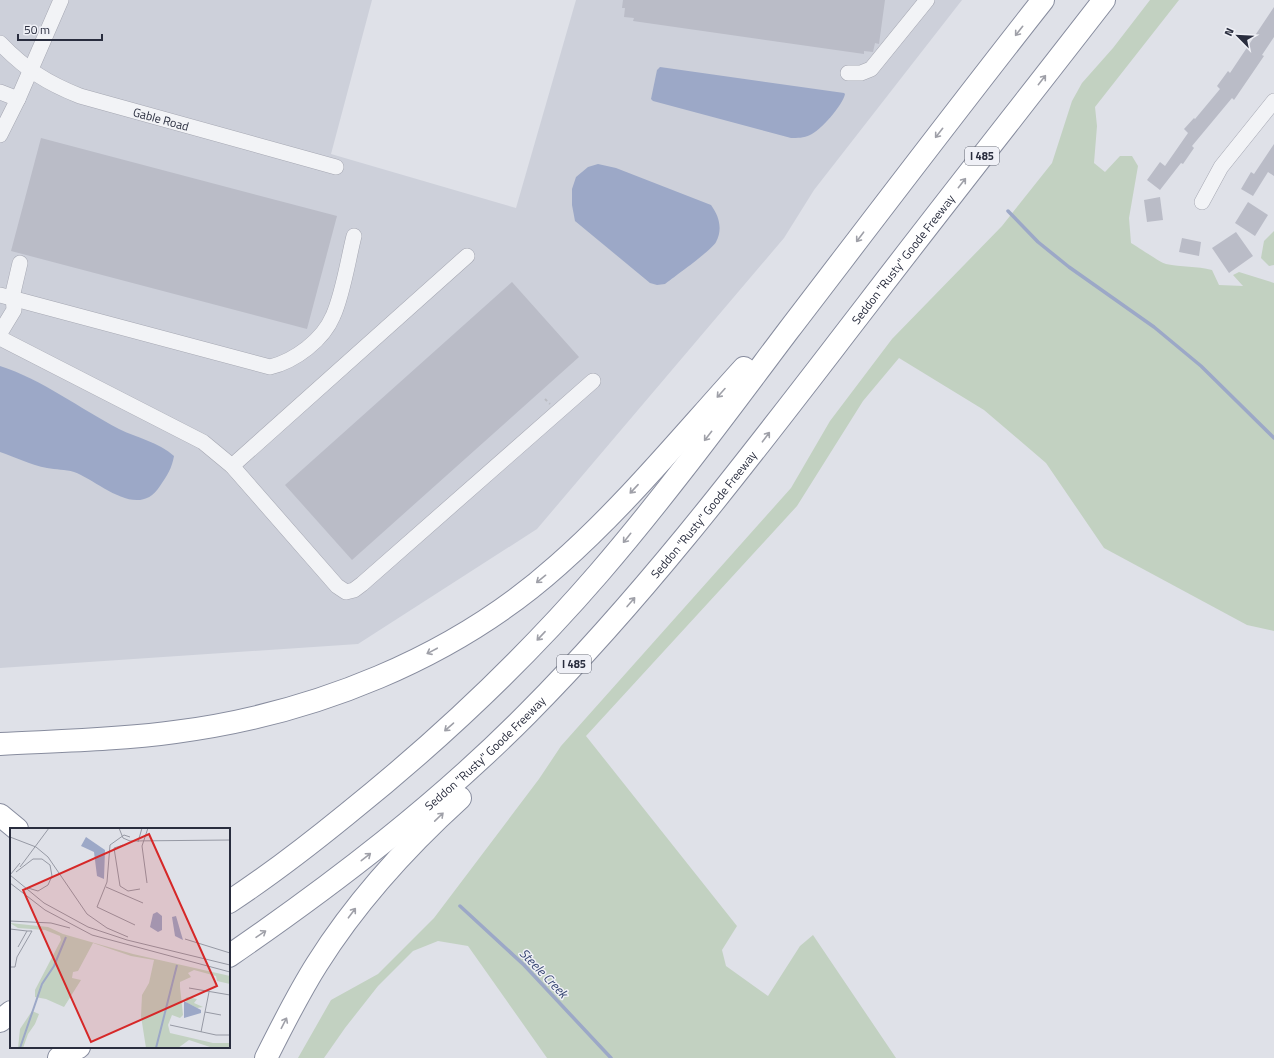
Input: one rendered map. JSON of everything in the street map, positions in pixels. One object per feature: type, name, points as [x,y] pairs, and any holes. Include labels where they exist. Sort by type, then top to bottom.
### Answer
[{"type":"highway","points":[[230,901],[317,838],[385,783],[457,720],[532,646],[599,573],[672,483],[1043,0]]},
{"type":"highway","name":"Seddon \"Rusty\" Goode Freeway","points":[[230,955],[286,917],[348,871],[398,832],[450,787],[527,714],[608,628],[755,452],[1104,0]]},
{"type":"highway","points":[[0,744],[172,733],[221,725],[262,716],[314,702],[363,684],[410,663],[456,639],[526,591],[558,566],[599,526],[657,465],[842,261]]},
{"type":"highway","points":[[266,1058],[317,964],[356,908],[409,847],[469,789],[608,628]]},
{"type":"highway","points":[[0,815],[16,828]]},
{"type":"highway","points":[[0,1021],[10,1013]]},
{"type":"highway","points":[[0,1037],[10,1032]]},
{"type":"highway","points":[[58,1058],[77,1048]]},
{"type":"street","points":[[0,135],[31,71],[61,0]]},
{"type":"street","points":[[848,73],[861,73],[871,69],[928,0]]},
{"type":"street","name":"Gable Road","points":[[0,43],[41,79],[80,96],[336,168]]},
{"type":"street","points":[[0,92],[18,99]]},
{"type":"street","points":[[1202,202],[1221,167],[1274,101]]},
{"type":"street","points":[[7,297],[270,367],[289,360],[299,354],[327,327],[337,303],[354,236]]},
{"type":"street","points":[[232,466],[467,256]]},
{"type":"street","points":[[7,297],[13,289],[20,263]]},
{"type":"street","points":[[0,333],[13,315],[15,304],[7,297]]},
{"type":"street","points":[[0,338],[179,428],[203,442],[232,466],[337,586],[346,592],[354,590],[362,584],[593,381]]},
{"type":"shaded area","points":[[0,0],[372,0],[331,154],[516,208],[576,0],[962,0],[814,190],[784,238],[537,529],[358,644],[0,668]]},
{"type":"green space","points":[[1150,0],[1179,0],[1095,107],[1097,126],[1094,163],[1105,172],[1120,156],[1132,156],[1138,166],[1129,218],[1131,243],[1166,264],[1212,270],[1219,285],[1243,286],[1233,275],[1239,272],[1274,283],[1274,631],[1247,625],[1104,548],[1046,463],[984,410],[899,358],[863,401],[797,506],[586,736],[737,926],[722,950],[726,966],[768,996],[800,946],[813,935],[896,1058],[547,1058],[468,946],[438,941],[413,951],[378,986],[345,1028],[324,1058],[298,1058],[331,1000],[378,974],[434,918],[539,779],[561,746],[791,488],[830,421],[892,339],[1002,226],[1052,163],[1072,101],[1082,83],[1113,48]]},
{"type":"green space","points":[[1274,231],[1274,265],[1269,266],[1261,258],[1264,241]]},
{"type":"water","points":[[660,67],[845,94],[836,111],[814,133],[800,138],[791,138],[653,101],[651,99],[657,70]]},
{"type":"water","points":[[598,164],[616,168],[711,205],[718,218],[720,227],[716,242],[700,257],[665,284],[657,285],[650,283],[575,221],[572,205],[572,189],[576,177],[588,167]]},
{"type":"water","points":[[0,366],[31,379],[119,429],[168,451],[174,456],[169,472],[160,486],[151,496],[141,500],[130,499],[118,496],[74,472],[41,467],[0,452]]},
{"type":"building","points":[[623,0],[885,0],[879,44],[875,43],[873,52],[864,51],[864,54],[633,21],[634,18],[624,17],[625,8],[622,8]]},
{"type":"building","points":[[1274,7],[1274,37],[1262,55],[1264,56],[1234,100],[1232,98],[1192,146],[1194,148],[1183,164],[1181,163],[1160,190],[1147,180],[1160,162],[1165,166],[1188,133],[1184,129],[1194,118],[1195,119],[1220,89],[1217,86],[1228,71],[1230,73]]},
{"type":"building","points":[[41,138],[337,216],[307,329],[11,251]]},
{"type":"building","points":[[1274,144],[1274,176],[1268,172],[1253,196],[1241,189],[1251,172],[1254,174]]},
{"type":"building","points":[[1160,197],[1163,220],[1147,222],[1144,200]]},
{"type":"building","points":[[1248,202],[1268,215],[1255,236],[1235,223]]},
{"type":"building","points":[[1236,232],[1253,256],[1229,273],[1212,248]]},
{"type":"building","points":[[1182,238],[1201,242],[1199,256],[1179,252]]},
{"type":"building","points":[[512,282],[579,357],[352,560],[285,485]]},
{"type":"waterway","points":[[1008,211],[1038,242],[1069,267],[1154,327],[1201,366],[1274,438]]},
{"type":"waterway","name":"Steele Creek","points":[[460,906],[524,965],[611,1058]]}]
